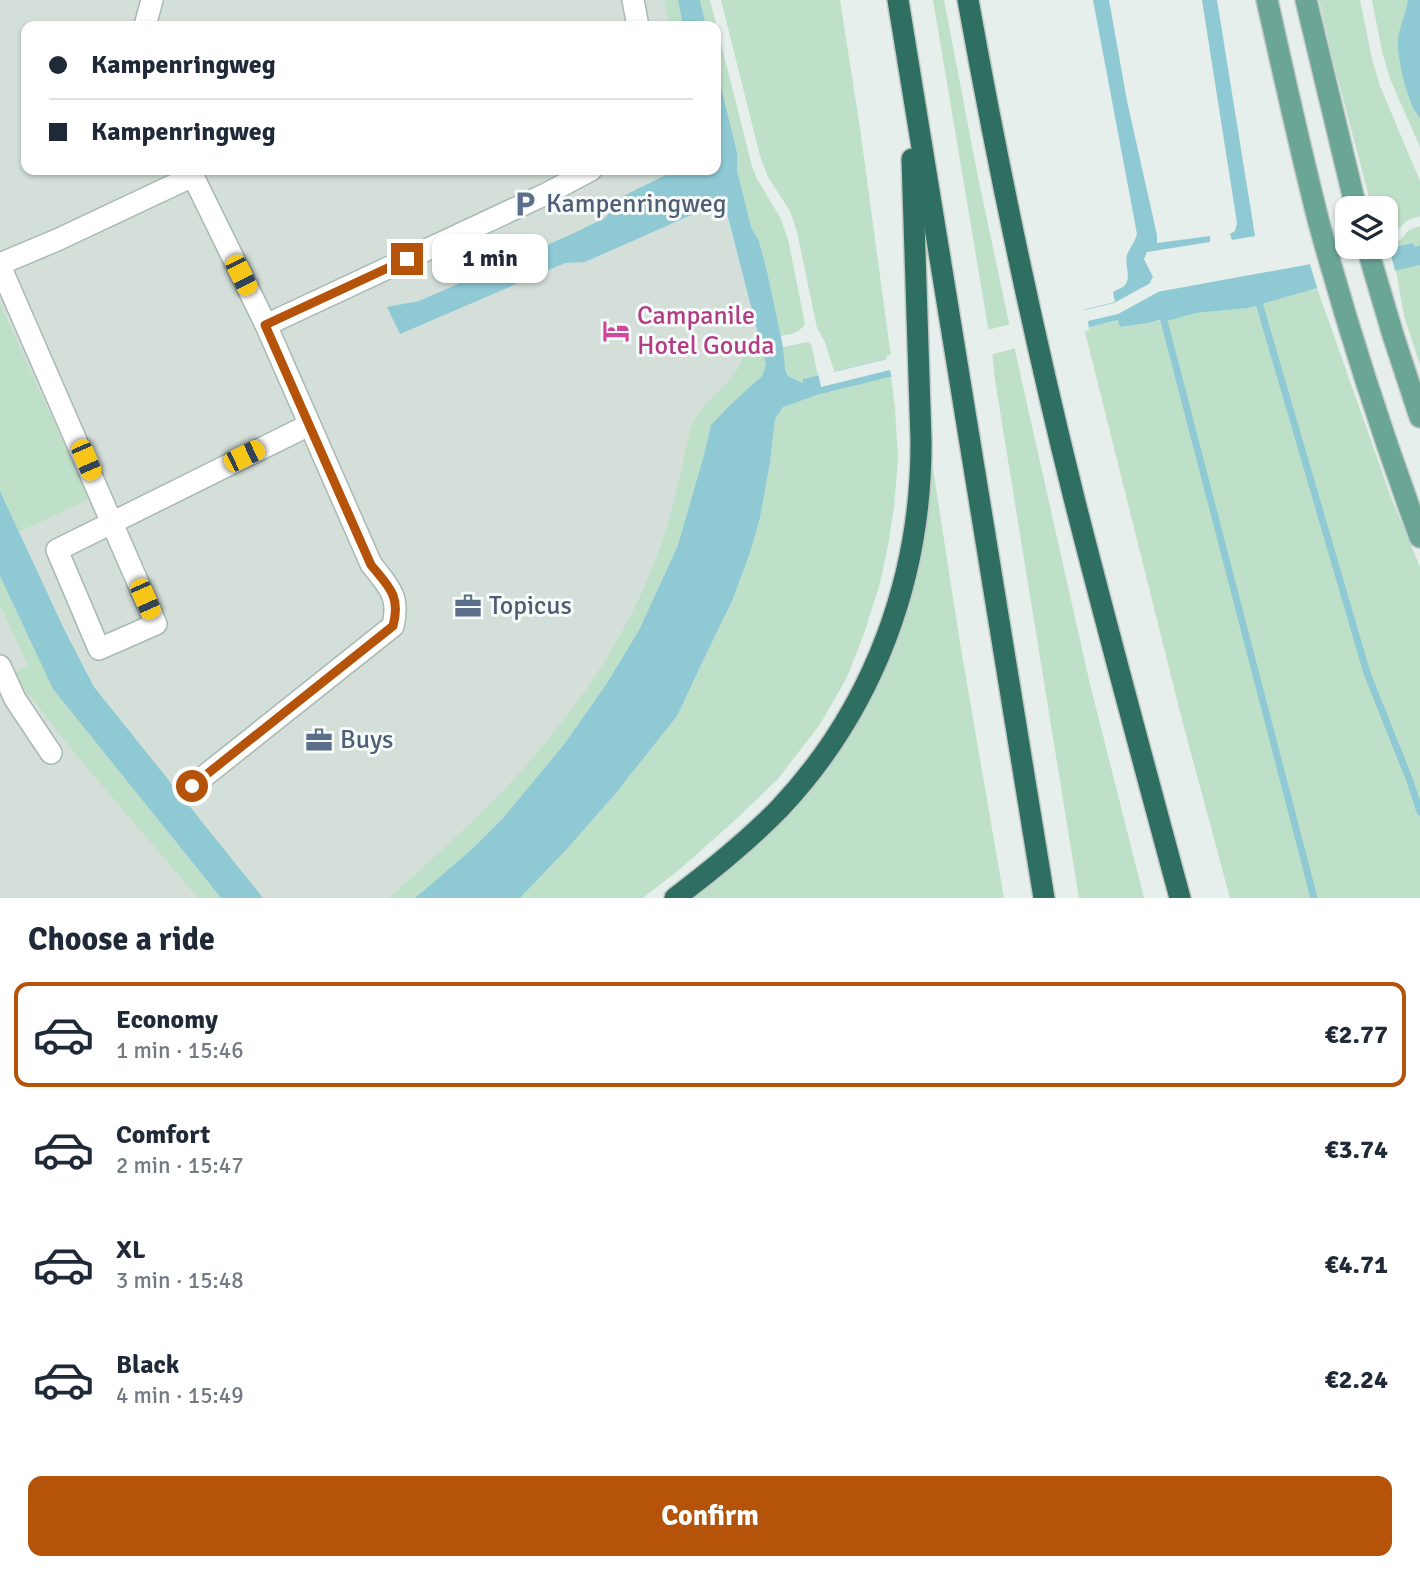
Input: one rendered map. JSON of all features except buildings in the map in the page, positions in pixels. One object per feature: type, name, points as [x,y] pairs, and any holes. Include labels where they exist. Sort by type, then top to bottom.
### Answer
[{"type":"highway","points":[[898,0],[1044,898]]},
{"type":"highway","points":[[968,0],[1032,319],[1080,523],[1180,898]]},
{"type":"highway","points":[[676,898],[757,831],[791,795],[833,741],[867,685],[899,601],[914,540],[921,474],[909,73]]},
{"type":"main road","points":[[1267,0],[1304,161],[1342,302],[1384,437],[1420,537]]},
{"type":"main road","points":[[1306,0],[1353,196]]},
{"type":"main road","points":[[1370,259],[1420,417]]},
{"type":"street","points":[[146,21],[152,0]]},
{"type":"street","points":[[633,0],[637,21]]},
{"type":"street","points":[[188,175],[0,265],[86,460],[111,522],[156,624],[99,649],[57,550],[111,522],[309,425]]},
{"type":"street","points":[[192,786],[393,626],[397,612],[388,586],[371,565],[265,325],[193,175]]},
{"type":"street","points":[[265,325],[582,175]]},
{"type":"street","points":[[0,666],[16,699],[51,753]]},
{"type":"shaded area","points":[[0,0],[678,0],[682,21],[21,21],[21,175],[716,175],[766,365],[704,455],[678,545],[607,683],[415,898],[0,898]]},
{"type":"green space","points":[[664,0],[678,0],[682,21],[668,21]]},
{"type":"green space","points":[[700,0],[710,0],[715,21],[705,21]]},
{"type":"green space","points":[[721,0],[840,0],[891,357],[834,371],[825,342],[817,328],[790,211],[768,177],[760,156]]},
{"type":"green space","points":[[933,0],[944,0],[1010,328],[989,333]]},
{"type":"green space","points":[[1319,0],[1360,0],[1380,86],[1420,181],[1420,216],[1408,220],[1398,229],[1398,196],[1369,196]]},
{"type":"green space","points":[[1372,0],[1408,0],[1415,113],[1420,118],[1420,147],[1390,79]]},
{"type":"green space","points":[[721,43],[752,166],[780,217],[788,239],[805,324],[791,334],[780,336],[767,271],[759,241],[751,228],[737,170],[737,152],[721,86]]},
{"type":"green space","points":[[1420,226],[1420,245],[1415,247],[1413,243],[1398,246],[1398,241],[1409,230]]},
{"type":"green space","points":[[1420,265],[1420,365],[1404,316],[1396,270]]},
{"type":"green space","points":[[1317,288],[1391,497],[1420,567],[1420,898],[1230,898],[1181,716],[1084,328],[1119,320],[1121,327],[1196,313],[1249,308]]},
{"type":"green space","points":[[0,304],[89,499],[19,532],[0,491]]},
{"type":"green space","points":[[807,342],[811,344],[818,375],[803,379],[803,383],[788,376],[784,366],[783,347]]},
{"type":"green space","points":[[1014,346],[1089,680],[1144,898],[1079,898],[995,380],[992,351]]},
{"type":"green space","points":[[763,352],[766,365],[762,376],[711,425],[678,545],[639,630],[607,683],[565,743],[503,818],[471,850],[415,898],[389,898],[507,786],[543,746],[581,697],[629,619],[654,563],[694,420],[728,383],[743,357]]},
{"type":"green space","points":[[891,376],[898,459],[889,541],[880,583],[865,631],[847,677],[821,723],[778,779],[679,870],[643,898],[520,898],[616,793],[677,716],[732,601],[750,553],[760,518],[775,419],[780,409],[806,398]]},
{"type":"green space","points":[[931,456],[1004,898],[692,898],[795,806],[837,751],[874,689],[902,622],[912,589],[924,531]]},
{"type":"green space","points":[[0,576],[53,689],[220,898],[198,898],[72,750],[13,674],[28,665],[0,605]]},
{"type":"water","points":[[678,0],[700,0],[705,21],[682,21]]},
{"type":"water","points":[[1093,0],[1109,0],[1157,243],[1210,236],[1210,242],[1147,252],[1144,259],[1153,277],[1150,282],[1157,292],[1335,259],[1398,259],[1398,246],[1413,243],[1415,247],[1420,245],[1420,265],[1317,288],[1249,308],[1196,313],[1171,320],[1120,327],[1118,320],[817,395],[783,407],[775,419],[760,518],[750,553],[732,601],[677,716],[616,793],[520,898],[415,898],[471,850],[503,818],[565,743],[607,683],[639,630],[678,545],[711,425],[762,376],[766,365],[725,206],[698,212],[585,262],[565,263],[400,334],[387,307],[419,301],[572,234],[605,218],[613,209],[613,201],[666,175],[721,175],[721,86],[751,227],[759,241],[767,271],[785,369],[788,376],[803,383],[803,379],[1115,302],[1113,292],[1126,284],[1126,259],[1137,234]]},
{"type":"water","points":[[1202,0],[1217,0],[1255,236],[1232,240],[1230,234],[1235,231],[1237,223]]},
{"type":"water","points":[[1408,0],[1420,0],[1420,118],[1407,92],[1399,56],[1398,38]]},
{"type":"water","points":[[0,491],[94,687],[263,898],[221,898],[53,689],[0,576]]},
{"type":"pier","points":[[1335,256],[1335,259],[1392,259],[1396,274],[1318,291],[1309,261]]},
{"type":"pier","points":[[1154,281],[1160,291],[1118,314],[1088,321],[1089,330],[1086,331],[892,379],[890,370],[821,387],[818,372],[833,368],[834,372],[1007,325],[1084,307],[1085,310],[1114,303]]},
{"type":"waterway","points":[[1257,296],[1367,673],[1420,812]]},
{"type":"waterway","points":[[1162,313],[1314,898]]},
{"type":"place","name":"Kampenringweg","points":[[525,204]]},
{"type":"place","name":"Campanile Hotel Gouda","points":[[616,331]]},
{"type":"place","name":"Topicus","points":[[468,606]]},
{"type":"place","name":"Buys","points":[[319,740]]},
{"type":"route","points":[[192,786],[393,626],[397,612],[395,600],[388,586],[371,565],[265,325],[407,259]]}]
